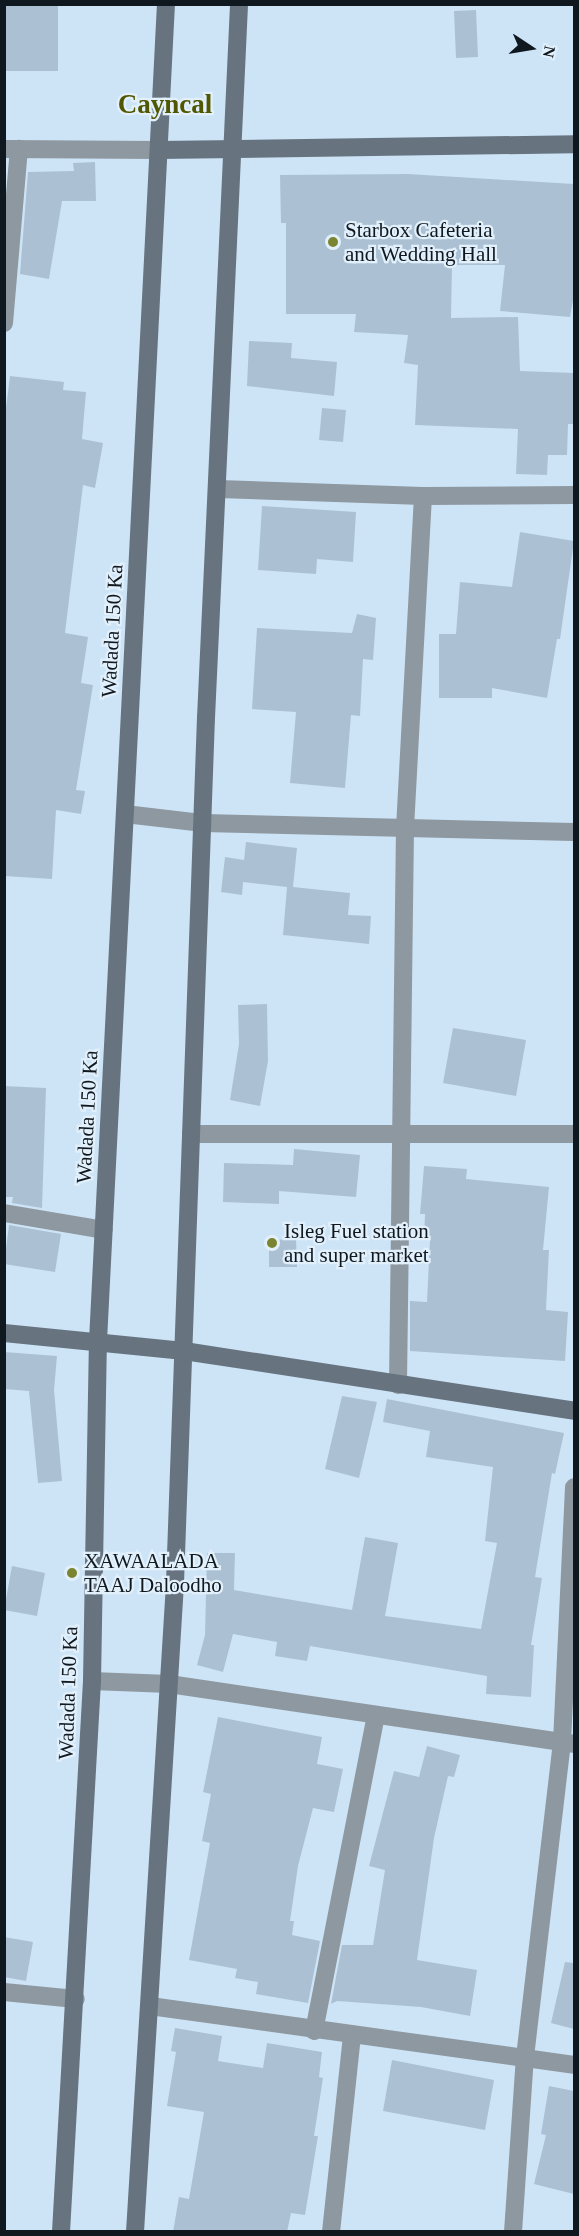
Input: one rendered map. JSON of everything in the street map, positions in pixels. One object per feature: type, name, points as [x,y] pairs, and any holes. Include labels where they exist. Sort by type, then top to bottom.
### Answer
[{"type":"street","name":"Wadada 150 Ka","points":[[61,2232],[76,2000],[92,1681],[98,1341],[166,4]]},
{"type":"street","points":[[135,2232],[169,1684],[203,823],[239,4]]},
{"type":"street","points":[[4,323],[12,149],[159,150],[574,144]]},
{"type":"street","points":[[219,489],[423,496],[574,495]]},
{"type":"street","points":[[398,1385],[405,828],[423,496]]},
{"type":"street","points":[[125,814],[203,823],[574,832]]},
{"type":"street","points":[[191,1134],[574,1134]]},
{"type":"street","points":[[4,1213],[104,1230]]},
{"type":"street","points":[[4,1333],[183,1351],[574,1410]]},
{"type":"street","points":[[513,2232],[525,2057],[568,1743],[574,1487]]},
{"type":"street","points":[[92,1681],[169,1684],[568,1743]]},
{"type":"street","points":[[314,2031],[376,1715]]},
{"type":"street","points":[[4,1992],[76,2000]]},
{"type":"street","points":[[150,2006],[314,2031],[574,2065]]},
{"type":"street","points":[[331,2232],[352,2035]]},
{"type":"building","points":[[4,4],[58,4],[58,71],[4,71]]},
{"type":"building","points":[[476,10],[478,57],[456,58],[454,11]]},
{"type":"building","points":[[95,162],[96,201],[62,201],[49,279],[20,274],[28,172],[74,171],[73,163]]},
{"type":"building","points":[[408,174],[574,184],[574,295],[570,317],[500,311],[505,265],[452,265],[451,318],[518,317],[520,371],[574,373],[574,424],[568,424],[567,455],[548,455],[547,475],[516,474],[518,429],[415,425],[418,365],[404,363],[408,335],[354,332],[356,314],[286,314],[286,223],[281,223],[280,175]]},
{"type":"building","points":[[249,341],[292,343],[291,358],[337,362],[334,396],[247,386]]},
{"type":"building","points":[[10,376],[64,382],[63,390],[86,392],[82,439],[103,443],[95,488],[83,485],[65,633],[88,637],[81,683],[93,685],[76,790],[85,791],[81,814],[56,810],[52,879],[4,876],[4,424]]},
{"type":"building","points":[[322,408],[346,410],[343,442],[319,440]]},
{"type":"building","points":[[262,506],[356,512],[353,562],[317,559],[316,574],[258,570]]},
{"type":"building","points":[[520,532],[574,541],[560,639],[557,639],[547,698],[492,688],[492,698],[439,698],[439,634],[456,634],[460,582],[512,587]]},
{"type":"building","points":[[357,614],[376,618],[373,660],[363,659],[360,716],[351,715],[345,788],[290,783],[296,712],[252,709],[257,628],[352,633]]},
{"type":"building","points":[[246,842],[297,848],[293,887],[350,893],[348,915],[371,916],[369,944],[283,935],[287,887],[243,882],[242,895],[221,892],[225,857],[244,860]]},
{"type":"building","points":[[267,1004],[268,1061],[260,1106],[230,1100],[239,1044],[238,1005]]},
{"type":"building","points":[[453,1028],[526,1040],[516,1096],[443,1083]]},
{"type":"building","points":[[4,1086],[46,1088],[42,1208],[12,1203],[13,1197],[4,1197]]},
{"type":"building","points":[[294,1149],[360,1155],[356,1197],[279,1191],[279,1204],[223,1202],[224,1163],[293,1165]]},
{"type":"building","points":[[424,1166],[467,1169],[466,1179],[549,1187],[543,1250],[549,1250],[546,1310],[568,1312],[565,1361],[410,1351],[410,1301],[427,1302],[430,1240],[424,1240],[425,1214],[420,1214]]},
{"type":"building","points":[[9,1225],[61,1234],[55,1272],[4,1264]]},
{"type":"building","points":[[296,1239],[297,1267],[269,1267],[269,1240]]},
{"type":"building","points":[[4,1352],[57,1356],[54,1390],[62,1481],[38,1483],[29,1391],[4,1389]]},
{"type":"building","points":[[342,1396],[377,1402],[359,1478],[325,1469]]},
{"type":"building","points":[[387,1399],[564,1433],[555,1474],[552,1473],[535,1577],[542,1578],[531,1645],[534,1645],[531,1697],[486,1694],[487,1676],[310,1646],[307,1661],[275,1656],[277,1642],[233,1634],[223,1672],[197,1665],[205,1635],[207,1553],[235,1553],[234,1590],[352,1610],[365,1537],[398,1543],[385,1616],[481,1629],[497,1543],[485,1541],[493,1467],[426,1457],[430,1431],[383,1422]]},
{"type":"building","points":[[12,1566],[45,1573],[37,1616],[4,1610]]},
{"type":"building","points":[[218,1717],[322,1737],[317,1764],[343,1769],[334,1812],[313,1808],[298,1866],[290,1921],[294,1921],[292,1935],[320,1941],[308,2003],[256,1994],[258,1982],[235,1978],[237,1969],[189,1960],[210,1843],[202,1841],[211,1794],[203,1792]]},
{"type":"building","points":[[427,1746],[460,1755],[454,1777],[448,1776],[434,1838],[417,1960],[477,1970],[470,2016],[421,2007],[337,2001],[331,2004],[342,1945],[373,1945],[385,1870],[369,1866],[394,1771],[419,1777]]},
{"type":"building","points":[[4,1937],[33,1942],[26,1981],[4,1977]]},
{"type":"building","points":[[565,1962],[574,1963],[574,2029],[551,2023]]},
{"type":"building","points":[[175,2028],[222,2036],[218,2061],[263,2068],[267,2043],[322,2052],[319,2077],[323,2078],[314,2136],[318,2136],[305,2215],[291,2213],[287,2232],[173,2232],[179,2197],[189,2199],[204,2112],[167,2106],[176,2052],[171,2051]]},
{"type":"building","points":[[392,2060],[494,2080],[485,2130],[383,2111]]},
{"type":"building","points":[[549,2086],[574,2091],[574,2194],[534,2184],[546,2135],[541,2134]]},
{"type":"place","name":"Starbox Cafeteria and Wedding Hall","points":[[333,242]]},
{"type":"place","name":"Isleg Fuel station and super market","points":[[272,1243]]},
{"type":"place","name":"XAWAALADA TAAJ Daloodho","points":[[72,1573]]},
{"type":"district","name":"Cayncal","points":[[165,105]]}]
